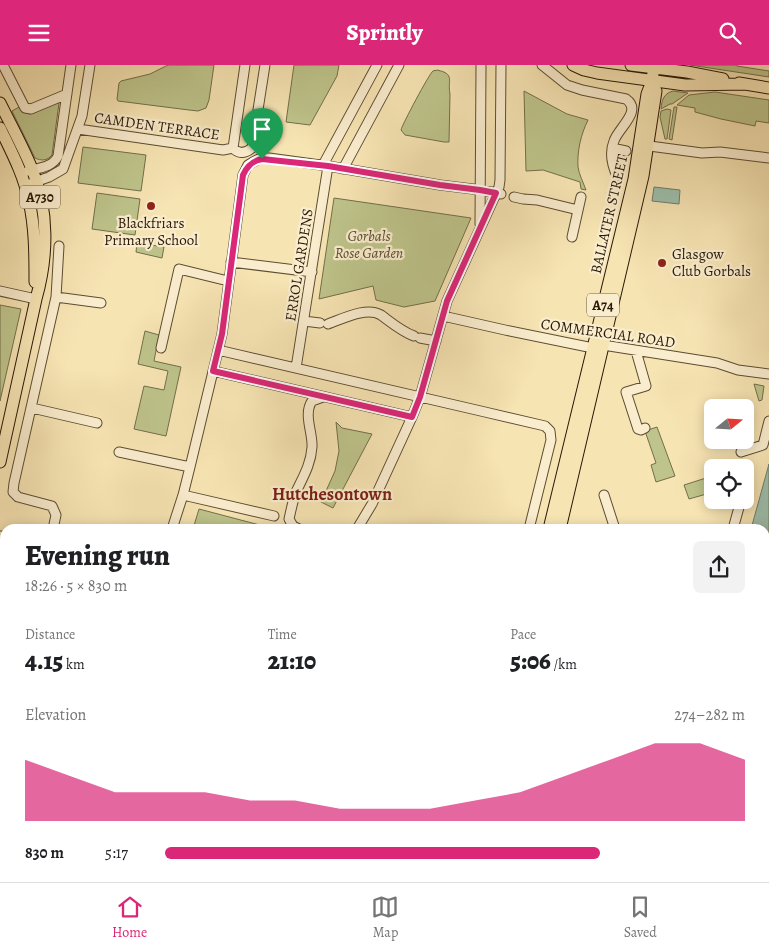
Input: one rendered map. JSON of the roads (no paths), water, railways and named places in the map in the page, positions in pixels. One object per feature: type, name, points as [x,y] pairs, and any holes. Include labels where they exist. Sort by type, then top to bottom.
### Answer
[{"type":"main road","points":[[573,65],[597,73],[685,85],[746,84]]},
{"type":"main road","points":[[631,65],[654,66],[769,88]]},
{"type":"main road","name":"BALLATER STREET","points":[[552,524],[558,513],[598,346],[634,179],[644,145],[647,94],[652,81],[654,66]]},
{"type":"main road","name":"A730","points":[[0,103],[33,170],[45,227],[45,255],[42,279],[0,462]]},
{"type":"main road","name":"A730","points":[[0,128],[25,185],[29,200],[34,228],[36,299]]},
{"type":"main road","name":"BALLATER STREET","points":[[558,513],[559,524]]},
{"type":"street","points":[[3,65],[26,108],[31,109],[67,93]]},
{"type":"street","points":[[20,174],[56,162],[71,65]]},
{"type":"street","points":[[25,185],[58,173],[63,169],[82,115],[90,65]]},
{"type":"street","points":[[233,148],[245,65]]},
{"type":"street","name":"CAMDEN TERRACE","points":[[78,129],[223,150],[233,148],[235,151],[242,153],[250,151],[254,143],[265,65]]},
{"type":"street","name":"ERROL GARDENS","points":[[296,368],[312,272],[325,166],[377,65]]},
{"type":"street","points":[[343,169],[399,65]]},
{"type":"street","points":[[479,229],[481,65]]},
{"type":"street","points":[[360,524],[372,504],[412,417],[420,397],[447,301],[479,229],[498,194],[500,180],[500,65]]},
{"type":"street","points":[[542,65],[567,85],[629,100],[632,105],[630,115],[617,134],[612,148],[612,165],[617,176]]},
{"type":"street","points":[[644,145],[702,153],[720,152],[769,158]]},
{"type":"street","points":[[612,148],[626,151]]},
{"type":"street","points":[[174,524],[183,495],[222,334],[243,175],[248,165],[262,159],[269,159],[325,166],[498,194]]},
{"type":"street","points":[[514,197],[537,199],[578,210]]},
{"type":"street","points":[[572,237],[581,197]]},
{"type":"street","points":[[54,524],[56,515],[52,506],[18,497],[13,492],[56,297],[59,246]]},
{"type":"street","points":[[231,262],[312,272]]},
{"type":"street","points":[[161,348],[179,269],[228,281]]},
{"type":"street","points":[[0,291],[36,299]]},
{"type":"street","points":[[56,297],[101,303]]},
{"type":"street","points":[[304,321],[324,324],[370,311],[379,313],[405,333],[436,341]]},
{"type":"street","name":"COMMERCIAL ROAD","points":[[444,316],[520,333],[717,363],[738,370],[769,374]]},
{"type":"street","points":[[218,350],[545,426],[550,431],[550,440],[530,524]]},
{"type":"street","points":[[636,351],[646,386],[626,392],[638,429],[645,428]]},
{"type":"street","points":[[213,371],[412,417]]},
{"type":"street","points":[[292,524],[289,519],[296,493],[308,469],[310,460],[312,439],[308,411],[312,401],[323,397]]},
{"type":"street","points":[[32,408],[97,423]]},
{"type":"street","points":[[741,452],[763,445],[769,421]]},
{"type":"street","points":[[119,452],[190,467]]},
{"type":"street","points":[[183,495],[274,516]]},
{"type":"street","points":[[604,495],[613,524]]},
{"type":"street","points":[[735,524],[739,509]]},
{"type":"place","name":"Blackfriars Primary School","points":[[151,206]]},
{"type":"place","name":"Glasgow Club Gorbals","points":[[662,263]]},
{"type":"district","name":"Hutchesontown","points":[[332,494]]},
{"type":"park label","name":"Gorbals Rose Garden","points":[[369,244]]}]
